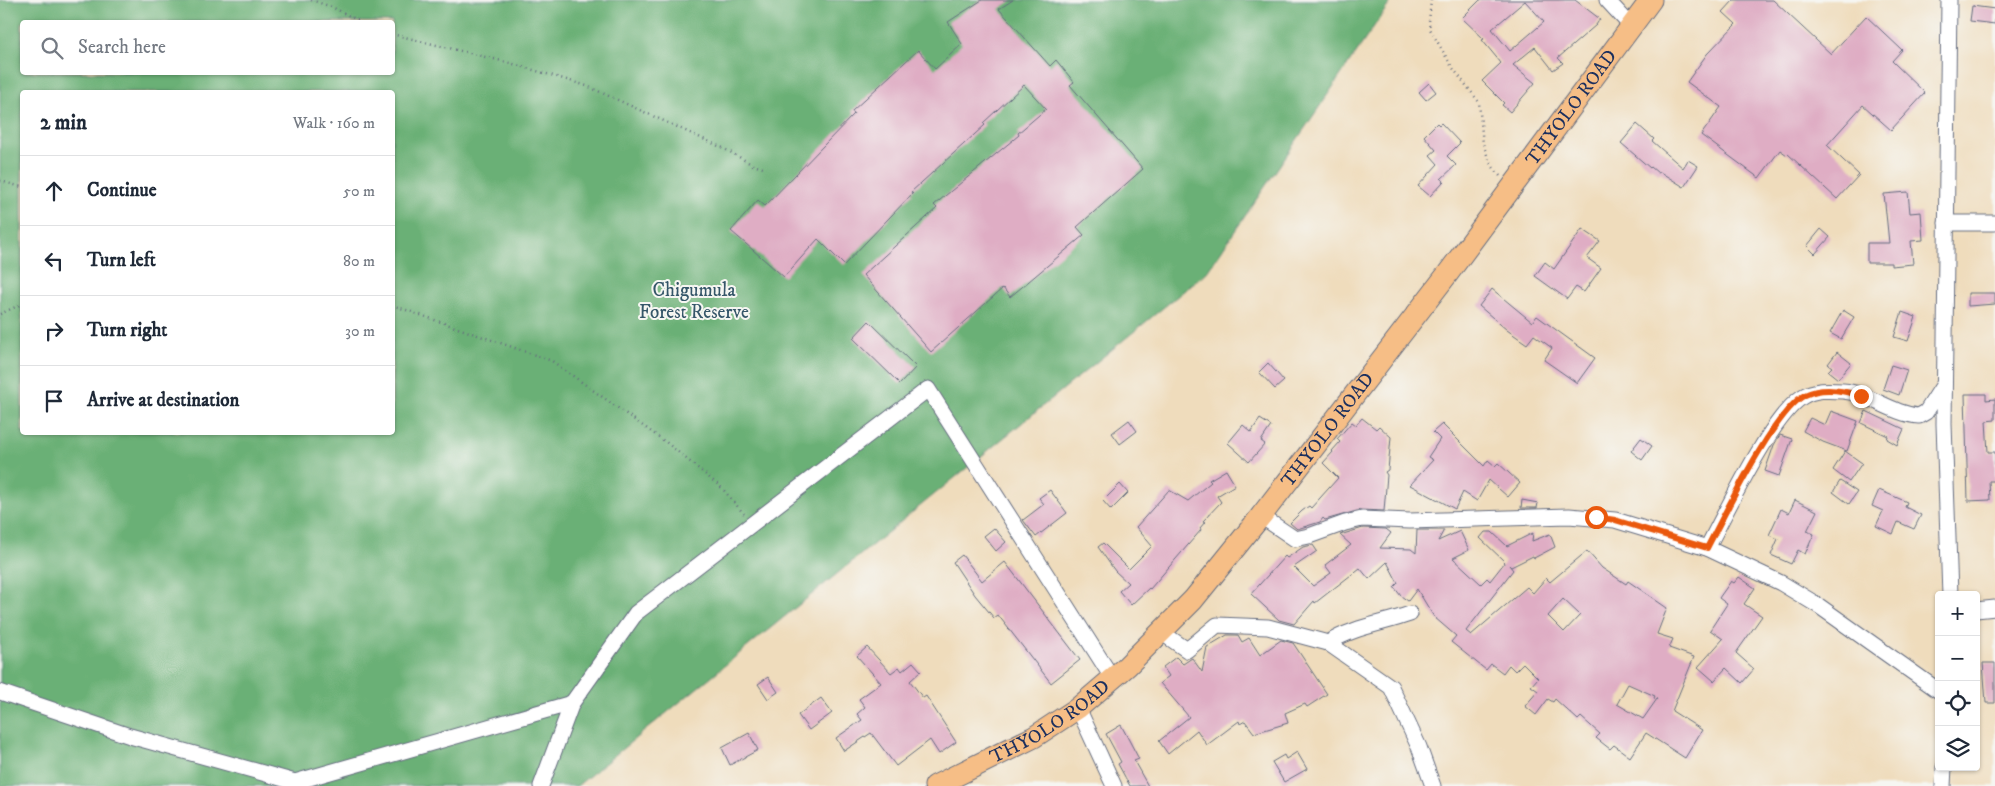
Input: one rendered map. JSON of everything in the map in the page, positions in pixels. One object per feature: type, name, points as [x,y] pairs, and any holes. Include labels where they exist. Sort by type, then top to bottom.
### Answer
[{"type":"highway","name":"THYOLO ROAD","points":[[935,786],[1034,737],[1078,708],[1113,678],[1193,600],[1261,516],[1449,272],[1651,0]]},
{"type":"street","points":[[1607,0],[1631,26]]},
{"type":"street","points":[[1949,0],[1944,424],[1950,591]]},
{"type":"street","points":[[1946,223],[1995,223]]},
{"type":"street","points":[[1707,548],[1776,426],[1795,402],[1803,396],[1819,391],[1846,391],[1918,416],[1926,412],[1944,383]]},
{"type":"street","points":[[541,786],[572,703],[636,613],[928,389],[1113,678]]},
{"type":"street","points":[[1261,516],[1295,539],[1362,519],[1410,521],[1587,516],[1615,520],[1707,548],[1781,583],[1819,606],[1935,688]]},
{"type":"street","points":[[1980,610],[1995,608]]},
{"type":"street","points":[[1328,643],[1338,636],[1359,628],[1410,614]]},
{"type":"street","points":[[1161,632],[1187,650],[1217,625],[1268,627],[1328,643],[1391,687],[1419,747],[1433,786]]},
{"type":"street","points":[[0,692],[130,736],[294,782],[572,703]]},
{"type":"street","points":[[1078,708],[1114,786]]},
{"type":"street","points":[[1943,786],[1944,771]]},
{"type":"path","points":[[310,0],[332,7],[357,20]]},
{"type":"path","points":[[1431,0],[1429,22],[1434,38],[1452,67],[1477,98],[1480,110],[1480,131],[1485,153],[1509,189]]},
{"type":"path","points":[[395,35],[510,63],[587,86],[723,148],[762,168]]},
{"type":"path","points":[[0,181],[20,186]]},
{"type":"path","points":[[0,314],[20,305]]},
{"type":"path","points":[[395,306],[552,361],[667,443],[722,488],[753,525]]},
{"type":"green space","name":"Chigumula Forest Reserve","points":[[0,0],[1392,0],[1207,272],[577,786],[0,786]]},
{"type":"building","points":[[982,0],[1013,0],[999,9],[1050,66],[1056,60],[1074,82],[1070,85],[1143,169],[1077,227],[1084,235],[1010,297],[1003,288],[931,352],[863,275],[937,208],[934,205],[1019,135],[1018,133],[1046,109],[1024,85],[983,123],[985,125],[911,192],[913,193],[844,265],[818,239],[784,277],[731,231],[758,200],[765,206],[854,114],[852,111],[918,50],[935,69],[962,44],[948,22]]},
{"type":"building","points":[[1480,0],[1575,0],[1600,19],[1596,25],[1558,58],[1563,63],[1553,70],[1535,47],[1513,65],[1535,83],[1510,112],[1502,105],[1504,103],[1482,81],[1501,63],[1482,40],[1484,39],[1462,18]],"holes":[[[1525,1],[1544,22],[1510,51],[1492,29]]]},
{"type":"building","points":[[1734,0],[1773,0],[1831,54],[1866,16],[1902,50],[1892,61],[1925,93],[1891,130],[1863,105],[1827,145],[1859,175],[1837,199],[1788,154],[1780,150],[1759,178],[1701,135],[1721,107],[1687,82],[1707,54],[1736,24],[1723,12]]},
{"type":"building","points":[[1972,6],[1995,9],[1995,24],[1970,21]]},
{"type":"building","points":[[1429,83],[1436,92],[1426,100],[1419,92]]},
{"type":"building","points":[[1437,123],[1439,125],[1441,123],[1460,143],[1447,156],[1456,165],[1441,179],[1444,181],[1430,196],[1418,186],[1438,164],[1430,155],[1436,150],[1424,136]]},
{"type":"building","points":[[1637,124],[1654,139],[1652,141],[1683,168],[1688,160],[1698,166],[1684,187],[1650,168],[1621,143]]},
{"type":"building","points":[[1908,192],[1910,213],[1921,212],[1923,240],[1911,241],[1913,264],[1891,266],[1891,263],[1867,263],[1867,243],[1889,243],[1884,194]]},
{"type":"building","points":[[1582,229],[1600,241],[1587,258],[1601,268],[1584,292],[1576,287],[1567,299],[1535,276],[1545,262],[1554,269]]},
{"type":"building","points":[[1821,229],[1830,237],[1815,254],[1807,246]]},
{"type":"building","points":[[1492,289],[1532,322],[1537,316],[1595,358],[1577,383],[1544,360],[1552,348],[1534,335],[1527,344],[1479,306]]},
{"type":"building","points":[[1968,293],[1995,293],[1995,304],[1968,306]]},
{"type":"building","points":[[1843,310],[1854,317],[1841,339],[1830,333]]},
{"type":"building","points":[[1902,312],[1916,317],[1908,341],[1894,337]]},
{"type":"building","points":[[869,321],[916,367],[900,384],[853,338]]},
{"type":"building","points":[[1837,352],[1851,363],[1838,379],[1828,371],[1832,367],[1828,364]]},
{"type":"building","points":[[1268,363],[1284,381],[1275,389],[1259,372]]},
{"type":"building","points":[[1891,365],[1907,370],[1899,395],[1883,389]]},
{"type":"building","points":[[1965,394],[1986,394],[1986,400],[1995,399],[1995,420],[1986,421],[1988,452],[1995,452],[1995,481],[1989,481],[1990,500],[1968,501]]},
{"type":"building","points":[[1831,411],[1858,421],[1847,451],[1823,442],[1803,431],[1810,418],[1825,425]]},
{"type":"building","points":[[1866,411],[1904,429],[1897,445],[1887,439],[1888,436],[1861,423]]},
{"type":"building","points":[[1362,418],[1376,429],[1379,426],[1391,437],[1388,470],[1385,472],[1387,475],[1384,511],[1360,510],[1325,520],[1323,518],[1320,522],[1297,529],[1290,523],[1309,506],[1311,508],[1338,478],[1323,463],[1340,442],[1337,439],[1352,422],[1356,425]]},
{"type":"building","points":[[1260,419],[1271,426],[1261,441],[1265,444],[1249,462],[1228,443],[1243,425],[1251,432]]},
{"type":"building","points":[[1129,420],[1137,431],[1120,444],[1112,433]]},
{"type":"building","points":[[1442,424],[1484,466],[1488,460],[1495,466],[1498,463],[1520,483],[1508,497],[1489,480],[1477,501],[1463,492],[1455,509],[1410,485],[1433,460],[1428,457],[1440,439],[1433,432]]},
{"type":"building","points":[[1780,435],[1792,439],[1779,476],[1765,471],[1774,445]]},
{"type":"building","points":[[1641,438],[1652,446],[1642,460],[1631,451]]},
{"type":"building","points":[[1845,451],[1862,463],[1849,482],[1833,470]]},
{"type":"building","points":[[1226,470],[1235,485],[1217,496],[1221,502],[1203,521],[1205,522],[1200,528],[1201,530],[1150,589],[1131,605],[1119,591],[1128,583],[1115,571],[1098,547],[1103,543],[1129,569],[1152,546],[1136,527],[1169,490],[1188,501],[1211,482],[1209,480]]},
{"type":"building","points":[[1840,481],[1857,492],[1849,504],[1833,492]]},
{"type":"building","points":[[1120,484],[1128,493],[1111,510],[1103,501]]},
{"type":"building","points":[[1050,490],[1067,513],[1036,537],[1023,520],[1044,504],[1039,498]]},
{"type":"building","points":[[1879,490],[1907,502],[1905,507],[1921,515],[1914,529],[1898,522],[1893,534],[1876,526],[1883,511],[1872,506]]},
{"type":"building","points":[[1522,500],[1538,503],[1537,508],[1521,508]]},
{"type":"building","points":[[1795,500],[1817,511],[1807,531],[1814,534],[1805,554],[1798,550],[1791,564],[1771,555],[1778,539],[1769,535],[1781,509],[1789,513]]},
{"type":"building","points":[[994,528],[1006,542],[996,551],[984,536]]},
{"type":"building","points":[[1363,528],[1386,529],[1391,533],[1380,548],[1411,549],[1416,553],[1417,530],[1444,530],[1438,541],[1460,531],[1469,550],[1453,558],[1481,584],[1487,578],[1490,581],[1505,562],[1480,538],[1485,532],[1492,532],[1507,546],[1533,533],[1532,541],[1550,534],[1555,547],[1511,567],[1509,565],[1513,570],[1466,631],[1471,635],[1527,587],[1533,593],[1546,578],[1550,582],[1587,551],[1602,568],[1626,584],[1628,581],[1667,608],[1657,634],[1673,639],[1669,648],[1694,657],[1672,711],[1702,730],[1685,758],[1646,733],[1630,757],[1614,745],[1610,749],[1596,738],[1600,734],[1581,717],[1578,720],[1555,699],[1553,702],[1548,699],[1536,715],[1525,706],[1538,691],[1531,686],[1538,678],[1523,663],[1515,671],[1509,665],[1503,673],[1491,664],[1486,670],[1451,642],[1456,636],[1434,617],[1417,589],[1408,601],[1401,596],[1394,587],[1398,583],[1387,562],[1369,579],[1360,568],[1315,603],[1314,601],[1294,624],[1279,620],[1251,594],[1285,556],[1287,558],[1303,547],[1313,545],[1317,551],[1294,567],[1313,586],[1331,573],[1325,565],[1351,545],[1340,535]],"holes":[[[1563,599],[1580,615],[1564,632],[1548,616]],[[1628,684],[1655,696],[1654,698],[1657,699],[1643,719],[1617,704]]]},
{"type":"building","points":[[962,555],[982,581],[1005,562],[1080,660],[1051,683],[998,615],[994,618],[975,595],[953,562]]},
{"type":"building","points":[[1739,577],[1755,588],[1744,604],[1762,616],[1736,653],[1754,669],[1742,683],[1726,668],[1714,681],[1698,667],[1723,639],[1710,630],[1727,604],[1719,598],[1731,581],[1734,583]]},
{"type":"building","points":[[1227,635],[1238,635],[1242,642],[1249,638],[1260,655],[1281,640],[1293,643],[1327,694],[1307,707],[1305,704],[1285,713],[1288,723],[1254,733],[1245,721],[1240,724],[1239,721],[1207,745],[1197,730],[1168,754],[1159,741],[1189,717],[1160,683],[1169,676],[1163,667],[1176,657],[1183,664],[1192,658],[1202,672],[1207,647]]},
{"type":"building","points":[[867,647],[891,673],[899,667],[902,671],[913,662],[921,671],[910,681],[923,698],[926,696],[956,742],[939,754],[930,740],[896,766],[871,733],[844,751],[836,738],[862,720],[857,714],[865,707],[859,699],[881,683],[857,656]]},
{"type":"building","points":[[1983,663],[1995,663],[1995,703],[1986,703]]},
{"type":"building","points":[[768,677],[778,692],[768,699],[758,684]]},
{"type":"building","points":[[821,698],[832,713],[809,730],[798,715]]},
{"type":"building","points":[[1121,725],[1139,759],[1134,761],[1148,786],[1130,786],[1118,764],[1121,762],[1106,734]]},
{"type":"building","points":[[749,733],[758,750],[730,765],[722,748]]},
{"type":"building","points":[[1297,752],[1307,769],[1284,782],[1272,762],[1284,755],[1286,759]]},
{"type":"route","points":[[1596,517],[1615,520],[1707,548],[1756,458],[1776,426],[1795,402],[1810,393],[1829,390],[1846,391],[1861,396]]}]
